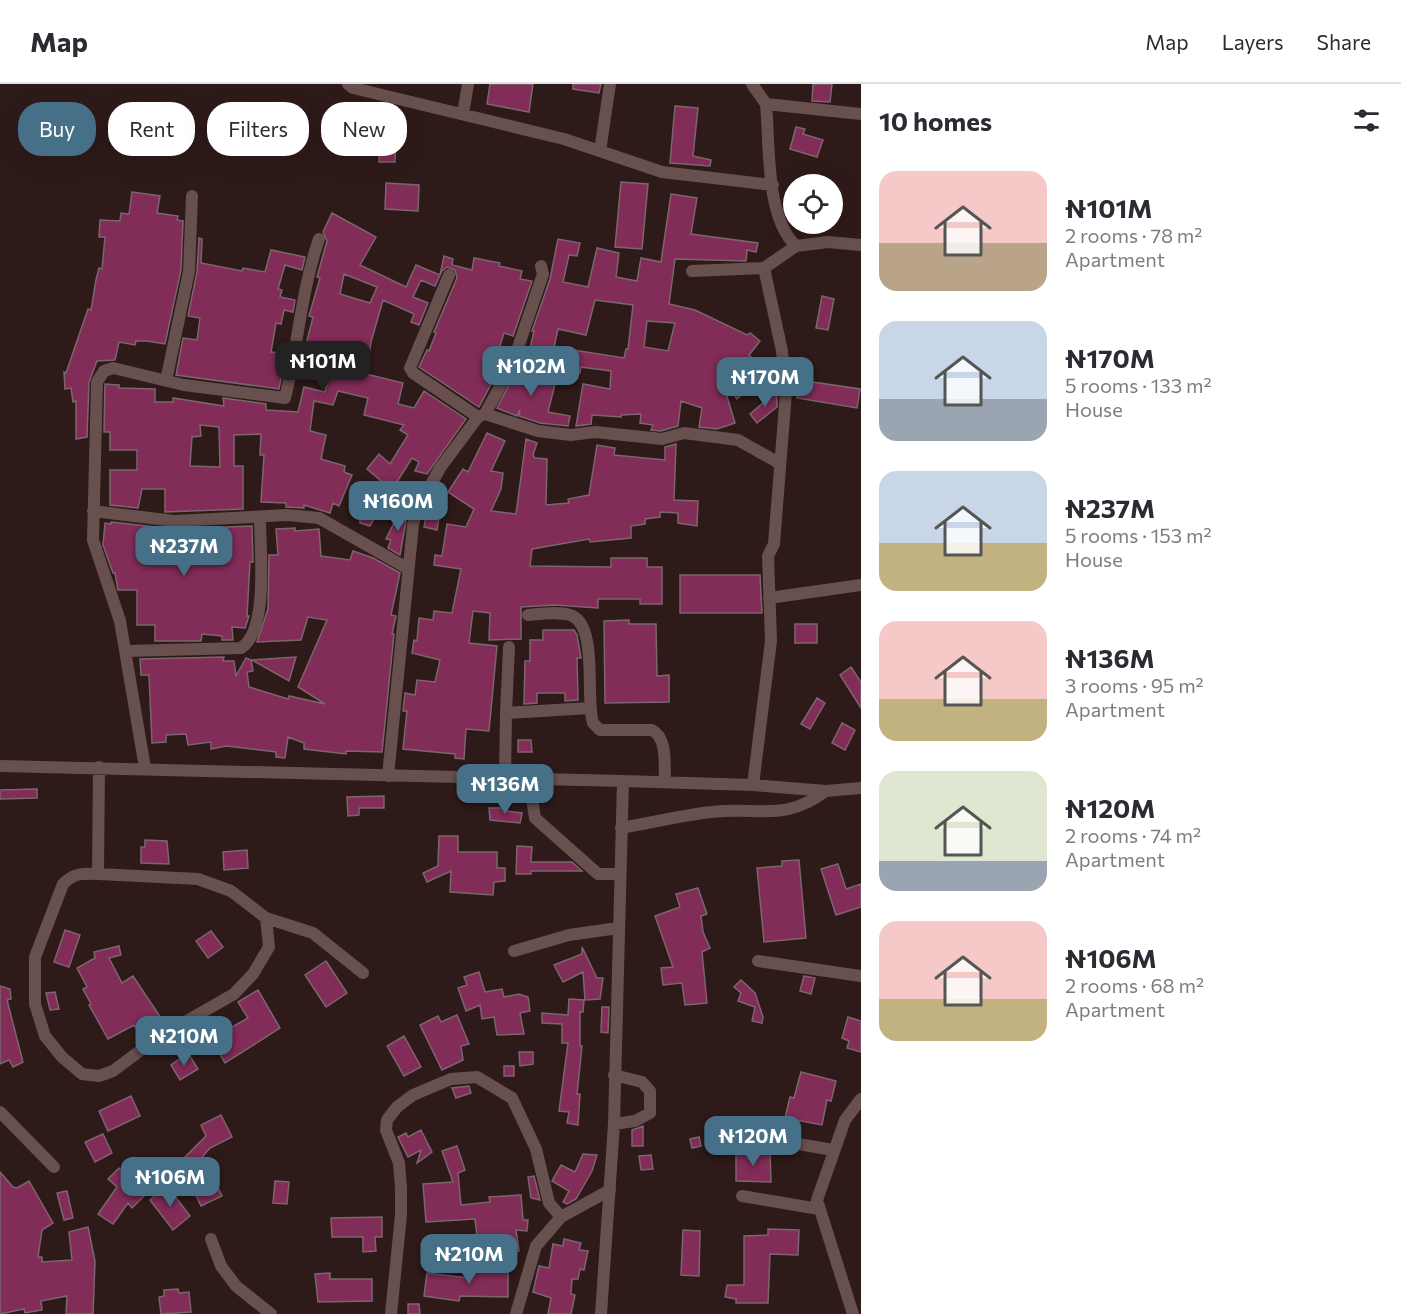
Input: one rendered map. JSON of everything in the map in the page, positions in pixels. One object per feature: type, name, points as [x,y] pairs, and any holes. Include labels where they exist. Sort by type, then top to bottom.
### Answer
[{"type":"street","points":[[348,84],[353,88],[564,139],[662,172],[772,185]]},
{"type":"street","points":[[463,114],[468,84]]},
{"type":"street","points":[[600,151],[610,84]]},
{"type":"street","points":[[752,84],[766,104],[772,185],[778,220],[786,236],[796,246]]},
{"type":"street","points":[[766,104],[861,114]]},
{"type":"street","points":[[166,381],[189,271],[192,196]]},
{"type":"street","points":[[145,768],[120,621],[93,540],[97,382],[104,371],[113,368],[166,381],[285,398],[311,262],[319,239]]},
{"type":"street","points":[[692,271],[764,268],[796,246],[828,242],[861,245]]},
{"type":"street","points":[[388,776],[407,568],[417,510],[440,468],[481,416],[512,365],[543,274],[541,266]]},
{"type":"street","points":[[753,785],[771,641],[768,556],[774,544],[786,392],[782,351],[764,268]]},
{"type":"street","points":[[449,275],[410,368],[413,373],[481,416],[538,431],[571,435],[595,432],[662,439],[684,434],[738,440],[779,463]]},
{"type":"street","points":[[93,511],[174,521],[287,515],[319,518],[407,568]]},
{"type":"street","points":[[126,651],[241,648],[250,643],[258,625],[260,518]]},
{"type":"street","points":[[770,598],[861,585]]},
{"type":"street","points":[[528,615],[569,614],[583,627],[587,634],[590,708],[593,723],[600,730],[652,730],[659,733],[662,741],[665,782]]},
{"type":"street","points":[[505,779],[509,646]]},
{"type":"street","points":[[506,713],[590,708]]},
{"type":"street","points":[[0,766],[665,782],[753,785],[826,791],[861,788]]},
{"type":"street","points":[[98,874],[99,767]]},
{"type":"street","points":[[529,779],[535,818],[598,874],[620,874]]},
{"type":"street","points":[[601,1314],[614,1124],[623,781]]},
{"type":"street","points":[[621,828],[713,811],[782,812],[807,805],[826,791]]},
{"type":"street","points":[[266,918],[269,947],[253,974],[234,994],[157,1038],[113,1071],[99,1076],[82,1074],[62,1057],[45,1035],[37,1015],[35,957],[63,884],[70,876],[83,873],[198,879],[231,891],[266,918],[313,933],[363,973]]},
{"type":"street","points":[[514,951],[569,935],[618,928]]},
{"type":"street","points":[[758,961],[861,976]]},
{"type":"street","points":[[614,1075],[642,1082],[650,1091],[650,1113],[644,1118],[614,1124]]},
{"type":"street","points":[[391,1314],[401,1215],[401,1188],[399,1163],[386,1130],[387,1120],[397,1107],[413,1095],[451,1079],[477,1077],[512,1098],[536,1149],[549,1203],[561,1217]]},
{"type":"street","points":[[852,1314],[816,1200],[845,1120],[861,1099]]},
{"type":"street","points":[[0,1112],[54,1167]]},
{"type":"street","points":[[781,1141],[833,1150]]},
{"type":"street","points":[[516,1314],[536,1246],[561,1217],[610,1190]]},
{"type":"street","points":[[742,1196],[819,1209]]},
{"type":"street","points":[[211,1239],[221,1266],[236,1286],[271,1314]]},
{"type":"building","points":[[490,84],[533,84],[529,112],[487,104]]},
{"type":"building","points":[[573,84],[601,84],[599,93],[573,89]]},
{"type":"building","points":[[813,84],[832,84],[830,102],[812,101]]},
{"type":"building","points":[[675,106],[698,108],[693,156],[711,160],[710,166],[670,163]]},
{"type":"building","points":[[796,127],[805,129],[803,134],[823,140],[817,157],[790,149]]},
{"type":"building","points":[[379,156],[395,156],[395,162],[379,162]]},
{"type":"building","points":[[621,182],[648,184],[642,249],[615,247]]},
{"type":"building","points":[[386,183],[419,185],[418,211],[385,209]]},
{"type":"building","points":[[132,192],[160,196],[157,213],[178,216],[177,220],[183,221],[181,270],[165,344],[136,341],[135,345],[119,342],[115,360],[97,361],[89,382],[87,437],[76,439],[76,401],[73,402],[71,388],[65,389],[64,372],[66,373],[88,309],[91,310],[99,268],[102,269],[105,237],[99,237],[100,220],[120,221],[121,213],[129,214]]},
{"type":"building","points":[[671,194],[697,198],[691,234],[758,243],[756,252],[747,250],[746,261],[675,259],[669,304],[695,310],[747,335],[750,333],[760,341],[749,355],[766,372],[737,399],[722,380],[735,423],[717,429],[699,427],[702,408],[681,401],[678,426],[661,431],[651,430],[653,425],[640,423],[641,414],[621,415],[621,417],[592,415],[591,424],[576,426],[583,384],[610,389],[611,371],[581,367],[580,373],[563,370],[565,358],[530,349],[534,331],[532,331],[550,279],[558,239],[580,243],[577,256],[569,255],[563,282],[588,287],[597,248],[619,253],[616,277],[637,281],[641,258],[661,262]],"holes":[[[595,300],[633,305],[628,349],[626,349],[624,358],[554,347],[558,329],[586,335]],[[647,321],[675,323],[668,351],[644,347]]]},
{"type":"building","points":[[332,213],[376,237],[360,265],[406,287],[416,265],[440,275],[444,256],[453,259],[452,265],[472,270],[474,258],[500,263],[499,266],[522,271],[520,279],[532,281],[513,336],[504,333],[498,352],[506,356],[479,407],[419,367],[427,350],[429,351],[436,333],[434,332],[457,278],[455,270],[447,267],[442,271],[435,286],[421,280],[413,297],[428,303],[419,325],[411,322],[414,314],[383,300],[371,342],[366,374],[403,383],[398,404],[414,408],[424,391],[466,419],[427,474],[415,471],[419,462],[412,458],[393,488],[390,485],[375,508],[379,511],[370,526],[360,523],[360,514],[381,481],[367,469],[379,454],[390,464],[408,435],[400,430],[404,425],[364,415],[368,398],[338,391],[333,405],[314,401],[310,431],[326,435],[321,459],[345,466],[344,472],[352,475],[339,506],[333,503],[330,513],[304,505],[304,508],[286,507],[286,503],[261,502],[264,455],[260,455],[261,434],[234,435],[234,466],[243,466],[243,509],[165,512],[165,489],[142,489],[138,508],[110,505],[110,470],[137,470],[137,450],[110,450],[110,432],[104,432],[105,384],[119,385],[119,388],[155,389],[155,402],[173,402],[173,398],[224,406],[223,398],[266,404],[266,410],[298,412],[304,387],[325,392],[331,366],[309,361],[306,378],[298,376],[313,317],[309,316],[320,278],[317,277],[327,241],[323,232]],"holes":[[[344,274],[377,287],[370,303],[340,294]],[[200,425],[219,427],[220,467],[190,466],[192,437],[201,436]]]},
{"type":"building","points":[[199,238],[202,239],[201,263],[242,271],[243,268],[265,272],[271,250],[305,257],[302,270],[285,265],[278,289],[282,290],[280,297],[295,300],[293,312],[284,310],[281,324],[276,323],[271,352],[286,354],[279,389],[176,375],[183,338],[197,340],[200,318],[188,316],[197,272]]},
{"type":"building","points":[[822,296],[834,299],[828,330],[816,328]]},
{"type":"building","points":[[523,358],[535,361],[531,373],[556,380],[548,412],[570,416],[568,426],[540,423],[519,416],[520,410],[517,416],[497,408]]},
{"type":"building","points":[[799,380],[860,389],[857,408],[797,398]]},
{"type":"building","points":[[777,391],[777,407],[757,423],[750,414]]},
{"type":"building","points":[[487,433],[505,441],[491,471],[503,473],[501,489],[491,511],[516,514],[526,439],[537,443],[533,455],[535,458],[547,459],[546,505],[569,503],[568,499],[589,495],[597,445],[615,448],[614,455],[665,460],[665,447],[676,444],[674,500],[698,501],[697,526],[678,523],[678,513],[660,512],[660,517],[645,519],[645,524],[631,526],[631,538],[590,542],[589,539],[532,549],[530,566],[611,567],[611,558],[647,558],[647,567],[662,567],[662,604],[640,604],[640,599],[598,599],[598,608],[555,605],[521,607],[521,639],[489,640],[490,613],[473,611],[469,643],[497,646],[489,731],[466,729],[464,759],[455,758],[455,754],[403,749],[407,711],[403,711],[405,693],[415,695],[417,680],[435,682],[440,660],[412,653],[414,640],[417,641],[419,618],[433,620],[434,611],[452,613],[461,569],[434,565],[435,555],[442,556],[447,524],[466,527],[474,509],[448,492],[463,469],[468,472]]},
{"type":"building","points":[[402,507],[408,510],[400,555],[388,548],[391,540],[386,539]]},
{"type":"building","points":[[426,515],[439,517],[437,530],[424,527]]},
{"type":"building","points":[[111,522],[174,529],[252,526],[253,562],[250,562],[247,616],[249,616],[245,628],[232,627],[233,640],[222,640],[222,636],[202,634],[201,641],[155,641],[155,625],[137,625],[137,590],[118,590],[115,573],[113,573],[103,545],[105,523],[111,524]]},
{"type":"building","points":[[295,528],[295,531],[319,529],[321,556],[350,560],[353,551],[373,558],[400,573],[391,615],[396,616],[392,634],[394,634],[382,752],[346,751],[346,754],[304,749],[304,743],[288,737],[285,758],[276,757],[276,752],[226,746],[211,749],[211,742],[188,745],[186,734],[166,735],[166,742],[152,743],[149,675],[141,675],[140,659],[224,657],[223,661],[234,661],[236,676],[246,658],[251,660],[253,671],[247,672],[249,687],[288,699],[289,696],[325,704],[298,687],[327,620],[308,617],[301,640],[257,642],[268,609],[269,555],[278,555],[276,529]]},
{"type":"building","points":[[680,575],[760,575],[762,613],[680,613]]},
{"type":"building","points":[[629,620],[629,624],[656,624],[657,676],[669,675],[669,702],[605,703],[604,621]]},
{"type":"building","points":[[795,624],[817,624],[817,643],[795,643]]},
{"type":"building","points":[[543,630],[574,630],[577,635],[581,658],[577,658],[578,700],[565,701],[565,693],[537,693],[537,703],[524,704],[525,661],[530,661],[530,640],[543,640]]},
{"type":"building","points":[[296,657],[289,681],[252,660]]},
{"type":"building","points":[[851,667],[861,682],[861,708],[840,675]]},
{"type":"building","points":[[817,698],[825,703],[810,729],[801,724]]},
{"type":"building","points":[[842,723],[855,730],[845,750],[832,743]]},
{"type":"building","points":[[518,740],[531,740],[532,752],[518,752]]},
{"type":"building","points":[[37,789],[37,798],[0,799],[0,790]]},
{"type":"building","points":[[384,796],[384,808],[359,808],[359,815],[348,816],[347,797]]},
{"type":"building","points":[[489,808],[506,808],[506,811],[522,813],[520,823],[490,820]]},
{"type":"building","points":[[439,836],[458,836],[458,852],[497,852],[497,868],[505,868],[505,881],[494,882],[493,895],[450,892],[451,871],[427,882],[423,873],[438,866]]},
{"type":"building","points":[[145,840],[167,841],[169,864],[141,863],[141,847],[145,847]]},
{"type":"building","points":[[517,846],[532,847],[531,862],[572,862],[582,871],[531,871],[531,874],[516,874]]},
{"type":"building","points":[[247,850],[248,868],[224,870],[223,852]]},
{"type":"building","points":[[799,860],[806,938],[764,942],[757,868],[782,866],[782,861]]},
{"type":"building","points":[[838,864],[846,889],[861,884],[861,907],[836,915],[821,869]]},
{"type":"building","points":[[698,888],[707,914],[701,916],[703,932],[710,948],[702,952],[707,1003],[685,1005],[682,983],[663,985],[661,968],[673,967],[655,916],[680,907],[676,894]]},
{"type":"building","points":[[65,930],[80,935],[69,967],[54,962]]},
{"type":"building","points":[[211,931],[223,947],[208,958],[196,941]]},
{"type":"building","points":[[119,946],[121,955],[109,958],[122,983],[133,976],[165,1024],[143,1038],[134,1025],[108,1039],[89,1005],[91,1004],[83,989],[87,987],[77,968],[95,958],[94,952]]},
{"type":"building","points":[[582,947],[597,978],[603,978],[600,999],[585,1000],[583,972],[563,982],[554,965],[582,954]]},
{"type":"building","points":[[326,961],[347,993],[326,1007],[305,975]]},
{"type":"building","points":[[479,972],[485,992],[502,989],[504,997],[519,994],[528,997],[530,1011],[520,1013],[524,1034],[497,1035],[494,1017],[482,1019],[480,1005],[466,1011],[458,988],[467,985],[464,977]]},
{"type":"building","points":[[804,976],[815,978],[811,994],[800,991]]},
{"type":"building","points":[[741,980],[755,993],[763,1017],[762,1023],[752,1021],[755,1007],[738,1001],[741,993],[734,987]]},
{"type":"building","points":[[0,986],[10,989],[11,999],[7,1000],[23,1062],[13,1067],[9,1060],[0,1064]]},
{"type":"building","points":[[258,990],[280,1028],[225,1063],[211,1039],[248,1018],[238,1002]]},
{"type":"building","points":[[55,992],[59,1009],[50,1010],[46,993]]},
{"type":"building","points":[[569,999],[584,1000],[583,1012],[580,1012],[580,1046],[582,1046],[577,1094],[580,1094],[578,1125],[567,1123],[569,1112],[559,1111],[568,1043],[562,1043],[562,1024],[542,1023],[542,1013],[568,1015]]},
{"type":"building","points":[[602,1007],[609,1007],[608,1033],[601,1032]]},
{"type":"building","points":[[457,1015],[469,1044],[461,1046],[463,1060],[442,1070],[420,1025],[438,1016],[441,1022]]},
{"type":"building","points":[[848,1017],[861,1021],[861,1052],[847,1048],[849,1041],[842,1038]]},
{"type":"building","points":[[404,1036],[421,1067],[404,1076],[387,1046]]},
{"type":"building","points":[[519,1052],[533,1052],[533,1064],[520,1066]]},
{"type":"building","points":[[188,1053],[198,1069],[180,1080],[171,1065]]},
{"type":"building","points":[[504,1066],[514,1066],[514,1076],[504,1076]]},
{"type":"building","points":[[801,1072],[836,1081],[831,1101],[827,1100],[822,1125],[785,1118],[790,1097],[794,1098]]},
{"type":"building","points":[[469,1086],[471,1093],[456,1098],[452,1088]]},
{"type":"building","points":[[131,1096],[140,1116],[108,1131],[99,1111]]},
{"type":"building","points":[[221,1115],[232,1137],[210,1148],[203,1156],[222,1196],[201,1206],[180,1162],[206,1136],[201,1125]]},
{"type":"building","points":[[643,1126],[643,1146],[632,1146],[632,1130]]},
{"type":"building","points":[[421,1130],[432,1152],[417,1163],[421,1150],[408,1157],[398,1137],[406,1133],[408,1137]]},
{"type":"building","points":[[103,1134],[112,1153],[95,1162],[85,1142]]},
{"type":"building","points":[[699,1137],[701,1146],[692,1148],[690,1139]]},
{"type":"building","points":[[457,1146],[465,1170],[458,1173],[461,1205],[490,1202],[489,1197],[521,1195],[523,1220],[528,1220],[527,1231],[516,1230],[519,1251],[479,1255],[475,1219],[426,1222],[423,1184],[453,1182],[442,1151]]},
{"type":"building","points":[[736,1153],[770,1153],[771,1182],[736,1181]]},
{"type":"building","points":[[583,1154],[597,1155],[592,1171],[576,1199],[567,1204],[563,1202],[569,1191],[552,1181],[561,1165],[575,1172]]},
{"type":"building","points":[[651,1155],[653,1169],[641,1170],[639,1156]]},
{"type":"building","points":[[119,1168],[146,1194],[132,1208],[128,1203],[113,1224],[98,1214],[117,1187],[108,1179]]},
{"type":"building","points":[[0,1172],[13,1187],[17,1188],[29,1181],[53,1223],[42,1230],[38,1257],[42,1257],[42,1262],[72,1260],[69,1232],[88,1227],[95,1261],[93,1314],[66,1314],[67,1296],[41,1301],[42,1310],[25,1313],[24,1309],[0,1314]]},
{"type":"building","points":[[534,1176],[540,1200],[531,1198],[528,1177]]},
{"type":"building","points":[[275,1181],[289,1182],[287,1204],[273,1203]]},
{"type":"building","points":[[167,1186],[190,1216],[173,1230],[150,1200]]},
{"type":"building","points":[[67,1191],[73,1218],[64,1220],[57,1193]]},
{"type":"building","points":[[382,1217],[382,1237],[375,1237],[376,1251],[363,1252],[363,1237],[332,1237],[331,1218]]},
{"type":"building","points":[[768,1229],[799,1230],[798,1255],[770,1254],[768,1303],[736,1303],[736,1299],[725,1297],[727,1285],[744,1285],[744,1236],[768,1235]]},
{"type":"building","points":[[683,1230],[700,1231],[699,1276],[681,1275]]},
{"type":"building","points":[[564,1239],[581,1243],[579,1250],[588,1251],[584,1270],[580,1269],[578,1279],[572,1279],[571,1294],[575,1295],[571,1314],[548,1314],[551,1298],[533,1292],[539,1266],[549,1268],[553,1244],[563,1246]]},
{"type":"building","points":[[469,1268],[508,1269],[508,1297],[460,1296],[459,1301],[424,1296],[427,1273],[468,1278]]},
{"type":"building","points":[[330,1273],[330,1279],[372,1279],[372,1301],[318,1302],[315,1274]]},
{"type":"building","points":[[178,1289],[179,1293],[189,1292],[191,1312],[161,1314],[159,1297],[164,1296],[164,1290]]},
{"type":"building","points":[[408,1304],[419,1304],[420,1314],[408,1314]]}]
